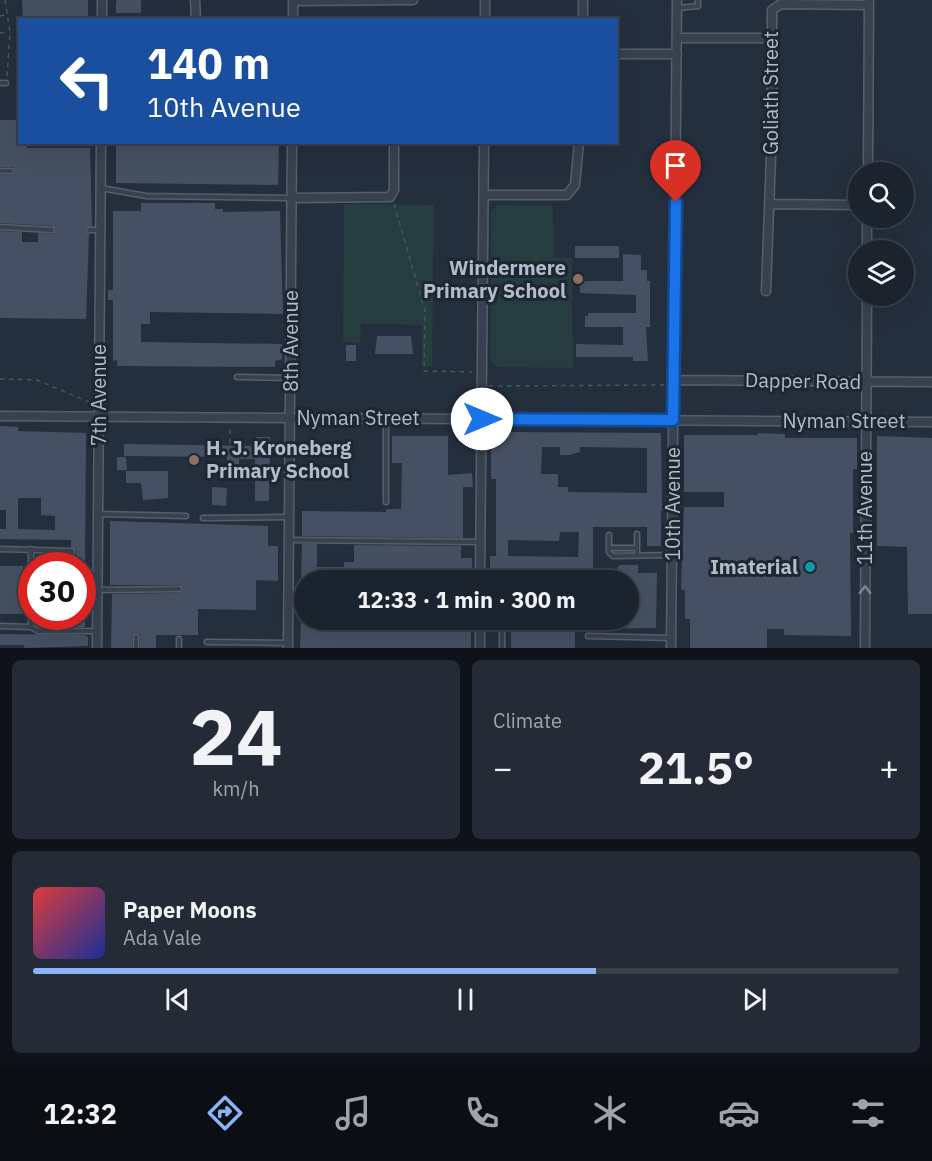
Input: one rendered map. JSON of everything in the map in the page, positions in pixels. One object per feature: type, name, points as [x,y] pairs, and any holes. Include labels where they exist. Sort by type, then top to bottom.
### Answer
[{"type":"street","points":[[102,0],[102,18]]},
{"type":"street","points":[[195,0],[196,18]]},
{"type":"street","points":[[293,18],[293,0],[413,0]]},
{"type":"street","points":[[485,0],[485,18]]},
{"type":"street","points":[[583,0],[583,18]]},
{"type":"street","points":[[868,162],[869,3]]},
{"type":"street","name":"Goliath Street","points":[[766,291],[771,12],[777,4],[869,3]]},
{"type":"street","name":"10th Avenue","points":[[671,648],[677,4]]},
{"type":"street","points":[[677,38],[772,38]]},
{"type":"street","points":[[618,54],[677,54]]},
{"type":"street","name":"7th Avenue","points":[[97,648],[101,144]]},
{"type":"street","name":"8th Avenue","points":[[288,645],[292,144]]},
{"type":"street","points":[[292,198],[384,199],[393,193],[394,144]]},
{"type":"street","points":[[480,570],[484,144]]},
{"type":"street","points":[[484,195],[567,195],[575,185],[579,144]]},
{"type":"street","points":[[769,204],[848,205]]},
{"type":"street","name":"11th Avenue","points":[[865,648],[867,306]]},
{"type":"street","name":"Dapper Road","points":[[674,382],[932,382]]},
{"type":"street","name":"Nyman Street","points":[[0,416],[932,422]]},
{"type":"street","points":[[480,630],[480,648]]},
{"type":"lane","points":[[677,4],[698,6],[698,0]]},
{"type":"lane","points":[[0,83],[6,83]]},
{"type":"lane","points":[[0,171],[11,171]]},
{"type":"lane","points":[[100,188],[146,196],[292,198]]},
{"type":"lane","points":[[0,227],[52,230]]},
{"type":"lane","points":[[89,230],[100,230]]},
{"type":"lane","points":[[237,377],[291,378]]},
{"type":"lane","points":[[386,418],[386,502]]},
{"type":"lane","points":[[98,514],[186,516]]},
{"type":"lane","points":[[203,518],[289,517]]},
{"type":"lane","points":[[637,534],[638,555]]},
{"type":"lane","points":[[609,535],[609,548],[613,556],[673,555]]},
{"type":"lane","points":[[290,540],[481,542]]},
{"type":"lane","points":[[609,548],[637,548]]},
{"type":"lane","points":[[0,549],[69,550],[72,552]]},
{"type":"lane","points":[[97,590],[179,589]]},
{"type":"lane","points":[[0,627],[18,627]]},
{"type":"lane","points":[[36,630],[97,631]]},
{"type":"lane","points":[[501,648],[502,630]]},
{"type":"lane","points":[[588,636],[671,638]]},
{"type":"lane","points":[[136,637],[136,648]]},
{"type":"lane","points":[[179,639],[179,648]]},
{"type":"lane","points":[[207,642],[288,645]]},
{"type":"path","points":[[5,0],[10,32],[6,83]]},
{"type":"path","points":[[0,16],[8,15]]},
{"type":"path","points":[[0,33],[10,32]]},
{"type":"path","points":[[393,193],[395,210],[425,311],[424,371],[482,372]]},
{"type":"path","points":[[0,379],[37,380],[98,406]]},
{"type":"path","points":[[482,386],[674,382]]},
{"type":"path","points":[[225,417],[224,422],[230,426],[230,443]]},
{"type":"green space","points":[[344,204],[434,205],[432,367],[422,366],[422,325],[361,324],[360,343],[343,342]]},
{"type":"green space","points":[[497,205],[553,206],[554,257],[572,258],[573,368],[497,367],[490,361],[491,211]]},
{"type":"building","points":[[22,0],[88,0],[88,18],[23,18]]},
{"type":"building","points":[[141,0],[141,13],[116,13],[116,1]]},
{"type":"building","points":[[0,120],[18,120],[18,144],[27,144],[27,148],[90,148],[92,226],[85,229],[89,234],[86,319],[0,318],[0,231],[22,232],[22,242],[38,242],[38,233],[53,234],[56,230],[52,226],[0,223],[0,175],[12,175],[15,172],[13,167],[0,167]]},
{"type":"building","points":[[116,144],[279,144],[278,185],[116,183]]},
{"type":"building","points":[[141,203],[215,203],[215,209],[223,209],[223,212],[280,211],[283,314],[150,312],[150,324],[141,324],[141,342],[282,344],[282,359],[275,361],[275,367],[117,366],[117,360],[113,361],[113,300],[108,300],[108,290],[113,290],[113,211],[141,211]]},
{"type":"building","points":[[575,246],[619,246],[619,258],[575,258]]},
{"type":"building","points":[[623,254],[641,255],[641,270],[647,270],[647,281],[650,281],[650,327],[646,327],[648,361],[633,361],[633,357],[576,357],[576,344],[623,345],[623,327],[585,327],[585,316],[588,316],[588,313],[636,313],[636,295],[580,293],[580,281],[623,281]]},
{"type":"building","points":[[377,336],[411,336],[413,354],[375,354]]},
{"type":"building","points":[[346,345],[356,345],[356,361],[346,361]]},
{"type":"building","points":[[0,426],[18,427],[18,431],[86,433],[85,552],[76,552],[71,547],[71,540],[0,539],[0,529],[6,529],[6,510],[0,510]],"holes":[[[18,498],[41,498],[41,515],[55,516],[55,530],[18,529]]]},
{"type":"building","points":[[494,432],[661,433],[664,511],[661,511],[661,546],[647,546],[647,527],[593,527],[593,570],[490,568],[490,556],[496,556],[496,479],[491,479],[491,445],[494,445]],"holes":[[[542,447],[560,447],[560,455],[580,452],[580,447],[647,448],[647,493],[568,492],[568,487],[558,487],[558,474],[541,474]],[[560,532],[579,532],[578,557],[508,556],[508,540],[559,541]]]},
{"type":"building","points":[[758,433],[785,434],[785,438],[857,438],[857,469],[853,469],[853,533],[850,533],[851,636],[784,635],[784,629],[767,629],[767,648],[690,648],[690,619],[685,619],[685,590],[681,590],[684,507],[724,507],[724,492],[684,492],[684,435],[758,435]]},
{"type":"building","points":[[392,436],[448,436],[448,475],[472,473],[473,487],[463,487],[463,538],[302,536],[302,511],[386,512],[386,509],[401,509],[402,463],[392,463]]},
{"type":"building","points":[[877,436],[932,438],[932,614],[908,614],[907,547],[877,546]]},
{"type":"building","points":[[256,437],[270,437],[269,501],[255,501],[255,459],[239,459],[239,471],[227,470],[227,457],[124,456],[124,444],[255,446]]},
{"type":"building","points":[[117,457],[126,457],[127,470],[117,470]]},
{"type":"building","points":[[126,471],[168,471],[168,498],[143,500],[141,483],[126,483]]},
{"type":"building","points":[[212,487],[227,488],[226,506],[212,505]]},
{"type":"building","points":[[110,521],[268,526],[268,546],[278,546],[278,581],[256,580],[256,610],[198,609],[198,635],[156,635],[156,648],[140,648],[140,635],[135,633],[132,636],[132,648],[111,648],[112,594],[179,593],[183,590],[179,585],[110,585]]},
{"type":"building","points":[[302,544],[317,544],[317,567],[344,567],[344,562],[354,562],[354,545],[461,546],[461,558],[472,558],[472,570],[301,570]]},
{"type":"building","points":[[619,565],[638,565],[638,570],[616,570]]},
{"type":"building","points":[[0,566],[18,566],[18,614],[0,614]]},
{"type":"building","points":[[639,573],[657,573],[656,628],[639,628]]},
{"type":"building","points":[[301,630],[471,630],[471,648],[300,648]]},
{"type":"building","points":[[511,630],[575,630],[575,648],[511,648]]},
{"type":"building","points":[[0,634],[85,635],[88,637],[88,646],[24,648],[24,645],[0,645]]},
{"type":"place","name":"Windermere Primary School","points":[[578,279]]},
{"type":"place","name":"H. J. Kroneberg Primary School","points":[[194,460]]},
{"type":"place","name":"Imaterial","points":[[810,567]]},
{"type":"route","points":[[482,419],[673,420],[676,202]]}]
